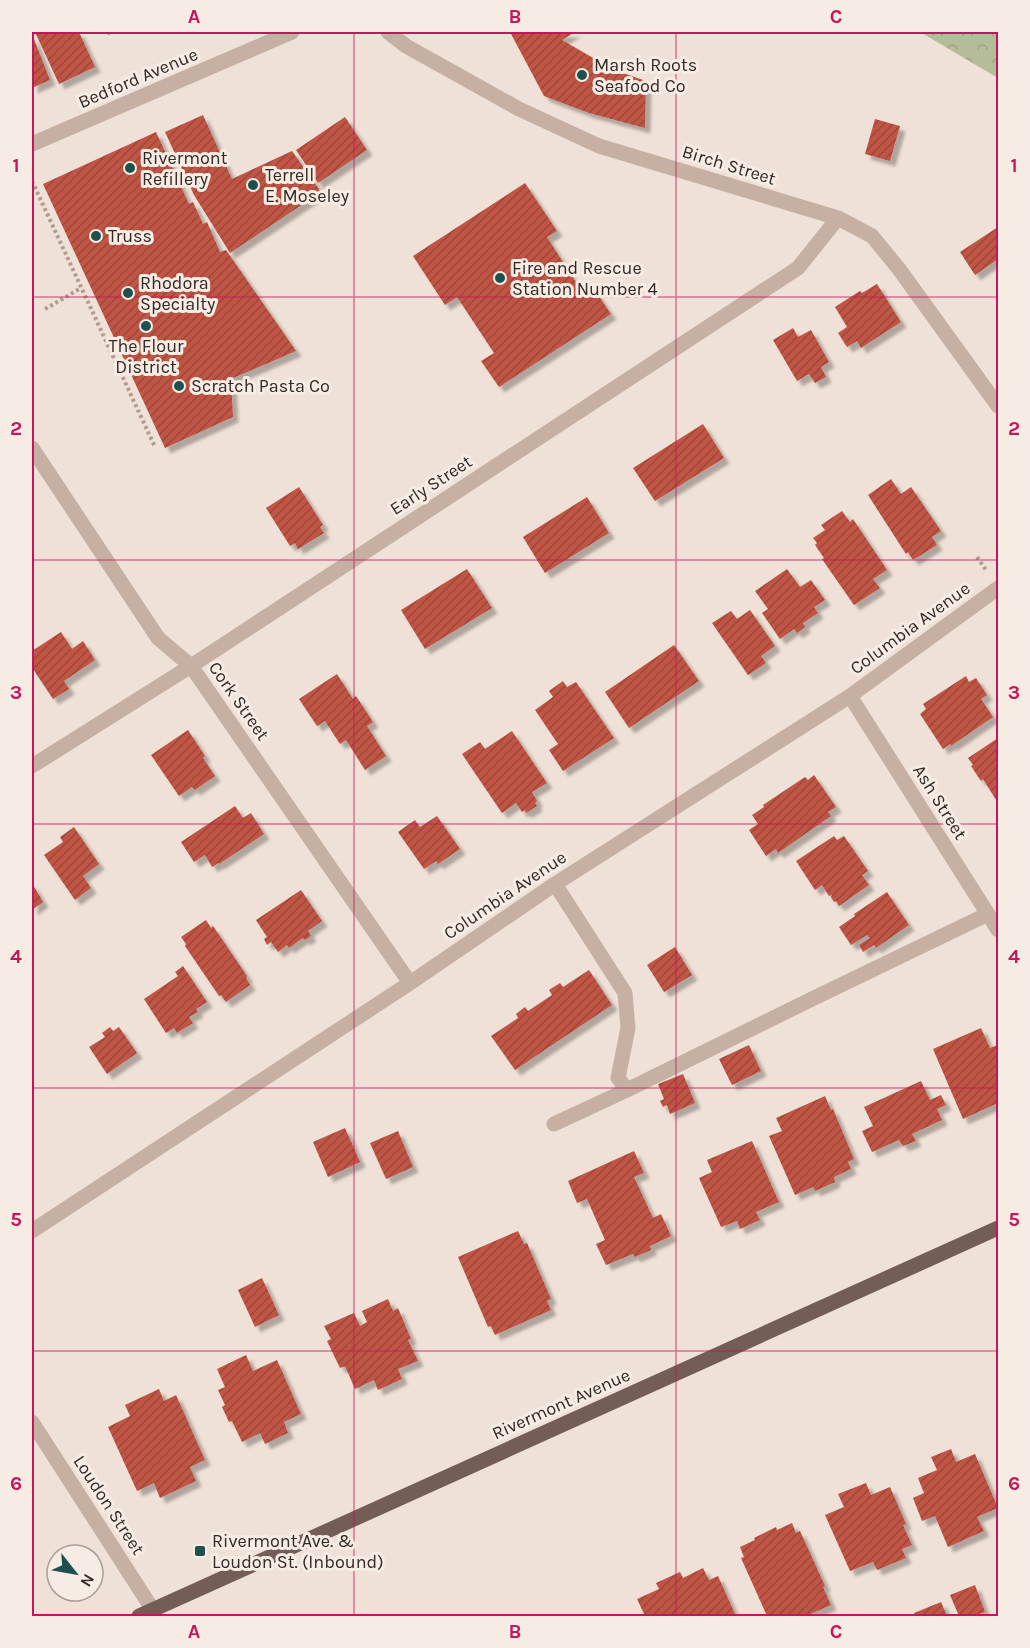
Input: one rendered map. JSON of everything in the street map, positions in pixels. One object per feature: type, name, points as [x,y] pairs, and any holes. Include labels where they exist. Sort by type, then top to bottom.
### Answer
[{"type":"main road","name":"Rivermont Avenue","points":[[139,1617],[999,1228]]},
{"type":"street","name":"Bedford Avenue","points":[[32,144],[292,32]]},
{"type":"street","name":"Birch Street","points":[[388,32],[406,46],[519,109],[599,146],[838,218],[872,236],[899,269],[999,406]]},
{"type":"street","name":"Early Street","points":[[32,766],[191,666],[798,268],[838,218]]},
{"type":"street","name":"Cork Street","points":[[32,448],[158,638],[191,666],[410,983]]},
{"type":"street","name":"Columbia Avenue","points":[[32,1231],[410,983],[555,884],[849,696],[999,588]]},
{"type":"street","name":"Ash Street","points":[[849,696],[999,930]]},
{"type":"street","points":[[555,884],[625,993],[628,1028],[618,1078],[627,1090]]},
{"type":"street","points":[[554,1124],[988,914]]},
{"type":"street","name":"Loudon Street","points":[[32,1422],[153,1610]]},
{"type":"path","points":[[32,181],[155,447]]},
{"type":"path","points":[[45,309],[81,288]]},
{"type":"green space","points":[[920,32],[998,32],[998,78]]},
{"type":"building","points":[[35,32],[79,32],[95,67],[59,84]]},
{"type":"building","name":"Marsh Roots Seafood Co","points":[[510,32],[575,32],[562,40],[614,70],[646,81],[645,128],[589,113],[544,96]]},
{"type":"building","points":[[32,34],[50,80],[32,88]]},
{"type":"building","name":"Terrell E. Moseley","points":[[203,115],[232,179],[292,151],[321,192],[230,253],[194,195],[165,132]]},
{"type":"building","points":[[345,117],[367,150],[318,183],[296,150]]},
{"type":"building","points":[[875,119],[900,126],[890,161],[865,154]]},
{"type":"building","points":[[156,132],[189,204],[193,202],[203,224],[207,222],[220,252],[226,250],[296,351],[231,379],[233,417],[165,448],[43,184]]},
{"type":"building","name":"Fire and Rescue Station Number 4","points":[[525,183],[557,231],[547,237],[585,296],[594,289],[611,314],[499,387],[481,361],[494,353],[457,297],[445,305],[413,256]]},
{"type":"building","points":[[998,227],[998,259],[975,275],[960,252]]},
{"type":"building","points":[[877,284],[901,322],[861,348],[857,341],[847,347],[838,333],[847,327],[835,307],[860,291],[862,293]]},
{"type":"building","points":[[793,328],[798,337],[811,330],[829,362],[821,367],[826,377],[815,383],[809,374],[797,381],[773,340]]},
{"type":"building","points":[[703,424],[724,458],[655,501],[633,468]]},
{"type":"building","points":[[891,479],[901,494],[911,487],[941,531],[932,537],[937,545],[913,560],[908,552],[906,554],[868,495]]},
{"type":"building","points":[[299,487],[323,525],[320,527],[324,533],[298,549],[295,543],[290,546],[266,508]]},
{"type":"building","points":[[587,497],[609,533],[545,573],[523,537]]},
{"type":"building","points":[[842,511],[850,522],[853,519],[887,570],[873,579],[880,588],[854,605],[822,559],[824,558],[813,538],[825,530],[821,525]]},
{"type":"building","points":[[467,569],[492,608],[425,649],[401,610]]},
{"type":"building","points":[[787,569],[800,587],[811,580],[825,600],[814,607],[818,613],[803,623],[805,627],[797,633],[794,629],[780,639],[762,613],[768,609],[755,591]]},
{"type":"building","points":[[750,610],[775,646],[761,656],[766,663],[748,675],[712,623],[731,611],[737,619]]},
{"type":"building","points":[[61,632],[72,649],[83,641],[95,660],[64,681],[69,689],[53,699],[32,670],[32,651]]},
{"type":"building","points":[[674,645],[699,681],[629,728],[605,692]]},
{"type":"building","points":[[337,674],[353,699],[356,696],[373,722],[367,726],[386,756],[365,770],[346,740],[340,744],[325,721],[317,726],[299,699]]},
{"type":"building","points":[[966,676],[969,682],[976,678],[987,695],[981,699],[993,717],[943,749],[920,714],[926,709],[923,704]]},
{"type":"building","points":[[563,681],[567,687],[576,682],[614,738],[563,771],[549,750],[558,744],[535,710],[553,697],[549,691]]},
{"type":"building","points":[[188,730],[215,776],[195,790],[192,787],[179,796],[151,755]]},
{"type":"building","points":[[512,731],[547,783],[532,792],[537,806],[526,813],[525,810],[522,812],[516,803],[502,813],[462,754],[480,742],[485,749]]},
{"type":"building","points":[[998,738],[998,803],[983,779],[981,781],[971,766],[973,765],[968,758]]},
{"type":"building","points":[[814,775],[836,807],[828,812],[831,816],[778,853],[776,849],[766,856],[749,830],[758,824],[752,815],[805,777],[808,780]]},
{"type":"building","points":[[235,806],[243,818],[251,813],[264,834],[212,867],[205,855],[194,862],[181,842]]},
{"type":"building","points":[[437,816],[460,849],[438,864],[436,861],[424,869],[398,832],[415,820],[420,827]]},
{"type":"building","points":[[74,827],[99,864],[83,876],[91,888],[75,900],[44,855],[63,842],[60,837]]},
{"type":"building","points":[[834,836],[837,840],[844,836],[868,871],[862,875],[869,885],[839,906],[822,885],[815,890],[796,861]]},
{"type":"building","points":[[32,883],[43,902],[32,910]]},
{"type":"building","points":[[301,890],[322,921],[308,931],[311,936],[305,940],[303,938],[289,948],[287,945],[278,952],[271,942],[267,945],[264,939],[267,937],[256,920]]},
{"type":"building","points":[[887,892],[909,925],[876,948],[874,945],[863,952],[859,945],[870,938],[867,935],[851,945],[839,927]]},
{"type":"building","points":[[206,920],[211,928],[213,926],[247,976],[250,985],[226,1002],[221,995],[219,996],[181,937]]},
{"type":"building","points":[[675,947],[692,975],[664,992],[647,965]]},
{"type":"building","points":[[183,966],[207,1002],[196,1009],[198,1012],[189,1017],[193,1023],[177,1033],[174,1028],[166,1033],[144,999],[178,976],[175,972]]},
{"type":"building","points":[[589,970],[612,1005],[515,1070],[491,1036],[518,1018],[516,1014],[525,1007],[528,1011],[552,995],[549,990],[560,983],[563,987]]},
{"type":"building","points":[[110,1027],[113,1031],[119,1027],[137,1053],[107,1074],[89,1047],[105,1037],[102,1033]]},
{"type":"building","points":[[981,1028],[990,1048],[998,1045],[998,1103],[963,1119],[933,1049]]},
{"type":"building","points":[[749,1045],[761,1071],[732,1085],[719,1059]]},
{"type":"building","points":[[683,1074],[695,1103],[670,1114],[667,1105],[663,1107],[660,1101],[664,1099],[658,1084]]},
{"type":"building","points":[[921,1081],[930,1100],[941,1095],[946,1105],[937,1109],[942,1120],[912,1134],[916,1141],[903,1146],[899,1140],[872,1152],[862,1131],[873,1126],[864,1107]]},
{"type":"building","points":[[825,1096],[831,1110],[833,1109],[854,1159],[848,1162],[851,1169],[834,1177],[835,1182],[815,1191],[813,1187],[795,1195],[769,1136],[782,1131],[776,1118]]},
{"type":"building","points":[[345,1128],[360,1162],[328,1177],[313,1142]]},
{"type":"building","points":[[398,1131],[413,1167],[386,1179],[370,1143]]},
{"type":"building","points":[[752,1141],[779,1202],[756,1212],[760,1220],[740,1229],[737,1221],[721,1227],[699,1178],[712,1172],[707,1160]]},
{"type":"building","points":[[634,1151],[644,1173],[634,1177],[653,1218],[661,1214],[671,1236],[650,1246],[651,1250],[635,1257],[633,1254],[606,1265],[596,1244],[605,1240],[587,1199],[577,1203],[568,1181]]},
{"type":"building","points":[[518,1231],[524,1244],[527,1243],[551,1299],[547,1301],[551,1310],[495,1335],[491,1326],[488,1327],[458,1257]]},
{"type":"building","points":[[262,1278],[279,1315],[255,1327],[238,1290]]},
{"type":"building","points":[[388,1299],[393,1311],[398,1308],[411,1339],[408,1340],[418,1361],[398,1369],[402,1379],[378,1390],[374,1380],[355,1389],[345,1366],[340,1368],[327,1341],[331,1339],[324,1326],[354,1313],[360,1326],[367,1322],[362,1311]]},
{"type":"building","points":[[246,1355],[253,1371],[277,1360],[301,1414],[284,1422],[288,1433],[265,1444],[260,1433],[242,1442],[222,1407],[225,1405],[218,1390],[225,1387],[217,1369]]},
{"type":"building","points":[[159,1389],[164,1401],[176,1395],[205,1460],[190,1467],[196,1481],[160,1498],[154,1483],[137,1491],[108,1427],[130,1416],[125,1405]]},
{"type":"building","points":[[951,1449],[956,1462],[975,1454],[998,1508],[977,1517],[984,1531],[948,1547],[935,1516],[922,1521],[913,1498],[924,1493],[918,1478],[937,1470],[931,1457]]},
{"type":"building","points":[[866,1483],[871,1495],[890,1487],[906,1524],[903,1525],[912,1545],[902,1549],[906,1558],[877,1570],[873,1562],[850,1571],[825,1515],[844,1507],[838,1494]]},
{"type":"building","points":[[792,1523],[796,1533],[800,1531],[825,1586],[823,1587],[831,1605],[806,1616],[767,1616],[741,1558],[744,1557],[740,1547],[776,1527],[777,1530]]},
{"type":"building","points":[[703,1568],[709,1580],[718,1576],[735,1614],[729,1616],[645,1616],[637,1599],[659,1589],[656,1583],[680,1572],[683,1578]]},
{"type":"building","points":[[975,1585],[985,1612],[973,1616],[959,1616],[950,1595]]},
{"type":"building","points":[[941,1602],[947,1616],[916,1616],[914,1613]]},
{"type":"place","name":"Marsh Roots Seafood Co","points":[[582,75]]},
{"type":"place","name":"Rivermont Refillery","points":[[130,168]]},
{"type":"place","name":"Terrell E. Moseley","points":[[253,185]]},
{"type":"place","name":"Truss","points":[[96,236]]},
{"type":"place","name":"Fire and Rescue Station Number 4","points":[[500,278]]},
{"type":"place","name":"Rhodora Specialty","points":[[128,293]]},
{"type":"place","name":"The Flour District","points":[[146,326]]},
{"type":"place","name":"Scratch Pasta Co","points":[[179,386]]},
{"type":"place","name":"Rivermont Ave. & Loudon St. (Inbound)","points":[[200,1551]]}]
